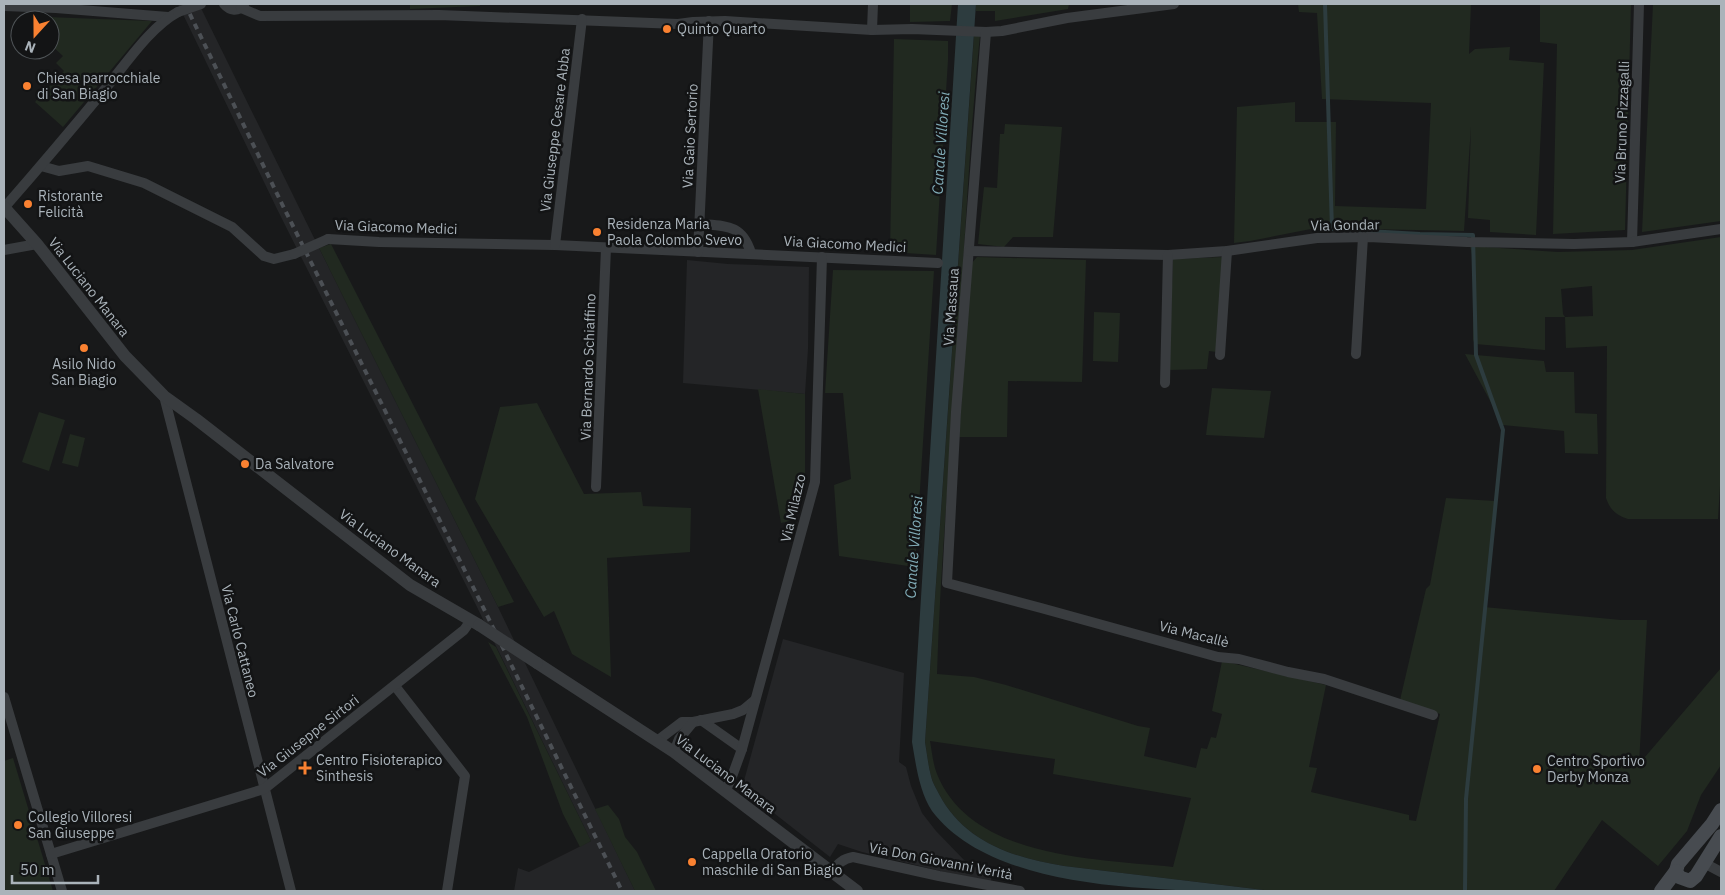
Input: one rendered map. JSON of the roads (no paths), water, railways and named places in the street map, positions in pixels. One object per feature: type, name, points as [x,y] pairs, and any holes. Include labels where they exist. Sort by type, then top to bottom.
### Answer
[{"type":"main road","points":[[1675,891],[1681,876],[1683,857],[1712,824],[1721,810]]},
{"type":"main road","points":[[1681,876],[1690,881],[1696,876],[1721,836]]},
{"type":"main road","points":[[1661,891],[1681,876]]},
{"type":"street","points":[[4,208],[147,39],[168,17],[201,4]]},
{"type":"street","points":[[224,4],[233,10],[243,6],[260,16],[439,15],[678,24],[709,21],[872,30],[912,29],[982,32],[1002,31],[1067,18],[1174,4]]},
{"type":"street","points":[[872,30],[873,4]]},
{"type":"street","name":"Via Bruno Pizzagalli","points":[[1632,242],[1639,4]]},
{"type":"street","points":[[4,6],[168,17]]},
{"type":"street","name":"Via Giuseppe Cesare Abba","points":[[556,245],[582,19]]},
{"type":"street","name":"Via Gaio Sertorio","points":[[698,252],[709,21]]},
{"type":"street","name":"Via Massaua","points":[[947,583],[982,32]]},
{"type":"street","name":"Via Giacomo Medici","points":[[41,166],[59,171],[88,166],[144,183],[232,227],[264,256],[274,259],[294,254],[328,239],[379,242],[556,245],[938,263]]},
{"type":"street","name":"Via Luciano Manara","points":[[4,208],[37,244],[125,356],[164,396],[410,585],[475,623],[674,752],[857,891]]},
{"type":"street","points":[[700,224],[725,225],[739,232],[747,239],[751,253]]},
{"type":"street","name":"Via Gondar","points":[[969,251],[1168,254],[1227,251],[1317,238],[1574,244],[1632,242],[1721,229]]},
{"type":"street","points":[[1356,354],[1363,238]]},
{"type":"street","points":[[4,250],[37,244]]},
{"type":"street","name":"Via Bernardo Schiaffino","points":[[596,487],[606,248]]},
{"type":"street","points":[[1220,355],[1227,251]]},
{"type":"street","points":[[1165,383],[1168,254]]},
{"type":"street","name":"Via Milazzo","points":[[725,792],[742,749],[815,482],[822,257]]},
{"type":"street","name":"Via Carlo Cattaneo","points":[[164,396],[290,891]]},
{"type":"street","name":"Via Macallè","points":[[947,583],[1218,656],[1239,659],[1324,679],[1433,715]]},
{"type":"street","name":"Via Giuseppe Sirtori","points":[[51,854],[264,789],[475,623]]},
{"type":"street","points":[[395,686],[465,776],[447,891]]},
{"type":"street","points":[[4,697],[62,891]]},
{"type":"street","points":[[657,741],[682,722],[733,714],[743,710],[755,700]]},
{"type":"street","points":[[697,721],[742,749]]},
{"type":"street","points":[[674,752],[679,739],[697,721]]},
{"type":"street","name":"Via Don Giovanni Verità","points":[[831,872],[840,862],[846,858],[853,857],[938,876],[1020,891]]},
{"type":"street","points":[[1704,863],[1721,872]]},
{"type":"waterway","points":[[1325,4],[1332,229],[1473,235],[1476,355],[1503,430],[1466,799],[1465,891]]},
{"type":"railway","points":[[185,4],[622,891]]},
{"type":"place","name":"Quinto Quarto","points":[[667,29]]},
{"type":"place","name":"Chiesa parrocchiale di San Biagio","points":[[27,86]]},
{"type":"place","name":"Ristorante Felicità","points":[[28,204]]},
{"type":"place","name":"Residenza Maria Paola Colombo Svevo","points":[[597,232]]},
{"type":"place","name":"Asilo Nido San Biagio","points":[[84,348]]},
{"type":"place","name":"Da Salvatore","points":[[245,464]]},
{"type":"place","name":"Centro Fisioterapico Sinthesis","points":[[305,768]]},
{"type":"place","name":"Centro Sportivo Derby Monza","points":[[1537,769]]},
{"type":"place","name":"Collegio Villoresi San Giuseppe","points":[[18,825]]},
{"type":"place","name":"Cappella Oratorio maschile di San Biagio","points":[[692,862]]},
{"type":"water label","name":"Canale Villoresi","points":[[941,143]]},
{"type":"water label","name":"Canale Villoresi","points":[[914,547]]}]
